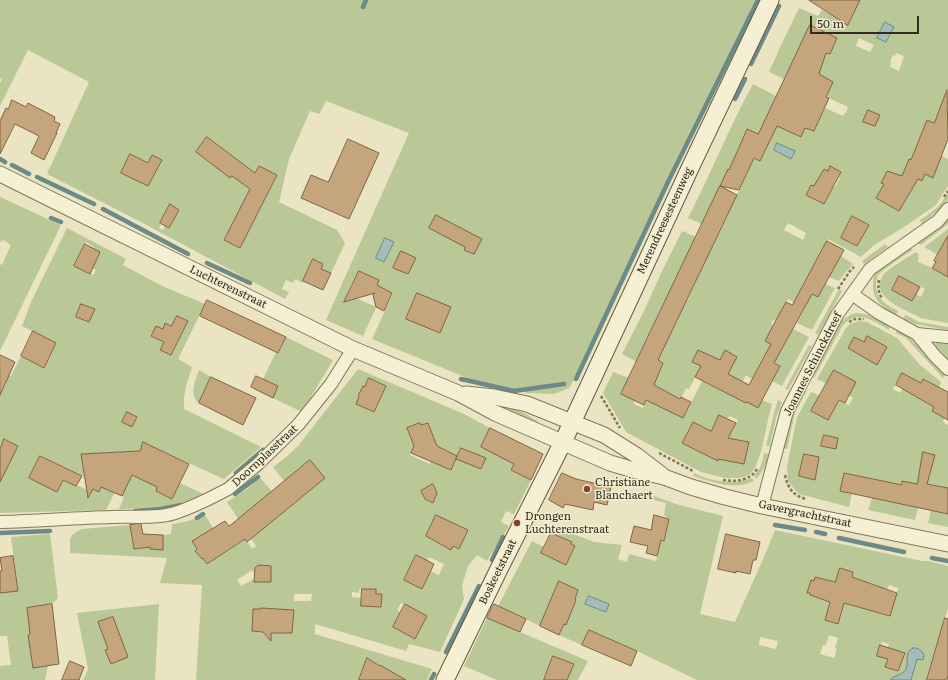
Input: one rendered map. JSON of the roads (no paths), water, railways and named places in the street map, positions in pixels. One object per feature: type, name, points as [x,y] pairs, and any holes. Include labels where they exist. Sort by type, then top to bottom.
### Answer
[{"type":"main road","name":"Merendreesesteenweg","points":[[563,442],[690,166],[770,0]]},
{"type":"main road","name":"Boskeetstraat","points":[[445,680],[563,442]]},
{"type":"street","name":"Luchterenstraat","points":[[0,174],[353,349],[458,393],[494,413],[563,442]]},
{"type":"street","name":"Joannes Schinckdreef","points":[[762,506],[787,411],[837,315],[870,269],[938,221],[944,206]]},
{"type":"street","points":[[852,294],[879,313],[917,334],[948,369]]},
{"type":"street","points":[[917,334],[948,337]]},
{"type":"street","name":"Doornplasstraat","points":[[0,522],[164,516],[198,504],[223,492],[258,464],[298,426],[331,384],[353,349]]},
{"type":"street","name":"Luchterenstraat","points":[[458,393],[494,397],[528,404],[573,422]]},
{"type":"street","name":"Gavergrachtstraat","points":[[573,422],[604,435],[636,455],[664,477]]},
{"type":"street","name":"Gavergrachtstraat","points":[[563,442],[610,463],[664,477],[718,495],[762,506],[948,544]]},
{"type":"water","points":[[885,22],[894,27],[886,42],[877,38]]},
{"type":"water","points":[[777,143],[795,151],[791,159],[774,150]]},
{"type":"water","points":[[385,238],[394,242],[384,262],[376,258]]},
{"type":"water","points":[[589,596],[609,604],[606,612],[585,604]]},
{"type":"water","points":[[913,648],[917,648],[924,655],[923,660],[917,659],[911,680],[890,680],[905,671],[909,652]]},
{"type":"waterway","points":[[363,7],[366,0]]},
{"type":"waterway","points":[[576,379],[668,182],[758,0]]},
{"type":"waterway","points":[[751,64],[779,6]]},
{"type":"waterway","points":[[735,99],[745,79]]},
{"type":"waterway","points":[[0,159],[5,162]]},
{"type":"waterway","points":[[12,165],[29,174]]},
{"type":"waterway","points":[[37,177],[94,204]]},
{"type":"waterway","points":[[103,209],[188,254]]},
{"type":"waterway","points":[[51,218],[61,222]]},
{"type":"waterway","points":[[207,263],[250,283]]},
{"type":"waterway","points":[[461,379],[514,391],[564,384]]},
{"type":"waterway","points":[[236,473],[263,450]]},
{"type":"waterway","points":[[235,494],[258,477]]},
{"type":"waterway","points":[[135,511],[161,509],[181,505]]},
{"type":"waterway","points":[[197,518],[203,514]]},
{"type":"waterway","points":[[775,525],[805,530]]},
{"type":"waterway","points":[[0,533],[50,531]]},
{"type":"waterway","points":[[816,532],[825,534]]},
{"type":"waterway","points":[[492,560],[503,537]]},
{"type":"waterway","points":[[839,538],[904,552]]},
{"type":"waterway","points":[[932,558],[948,561]]},
{"type":"waterway","points":[[446,652],[479,586]]},
{"type":"waterway","points":[[431,680],[434,674]]},
{"type":"place","name":"Christiane Blanchaert","points":[[587,489]]},
{"type":"place","name":"Drongen Luchterenstraat","points":[[517,523]]}]
